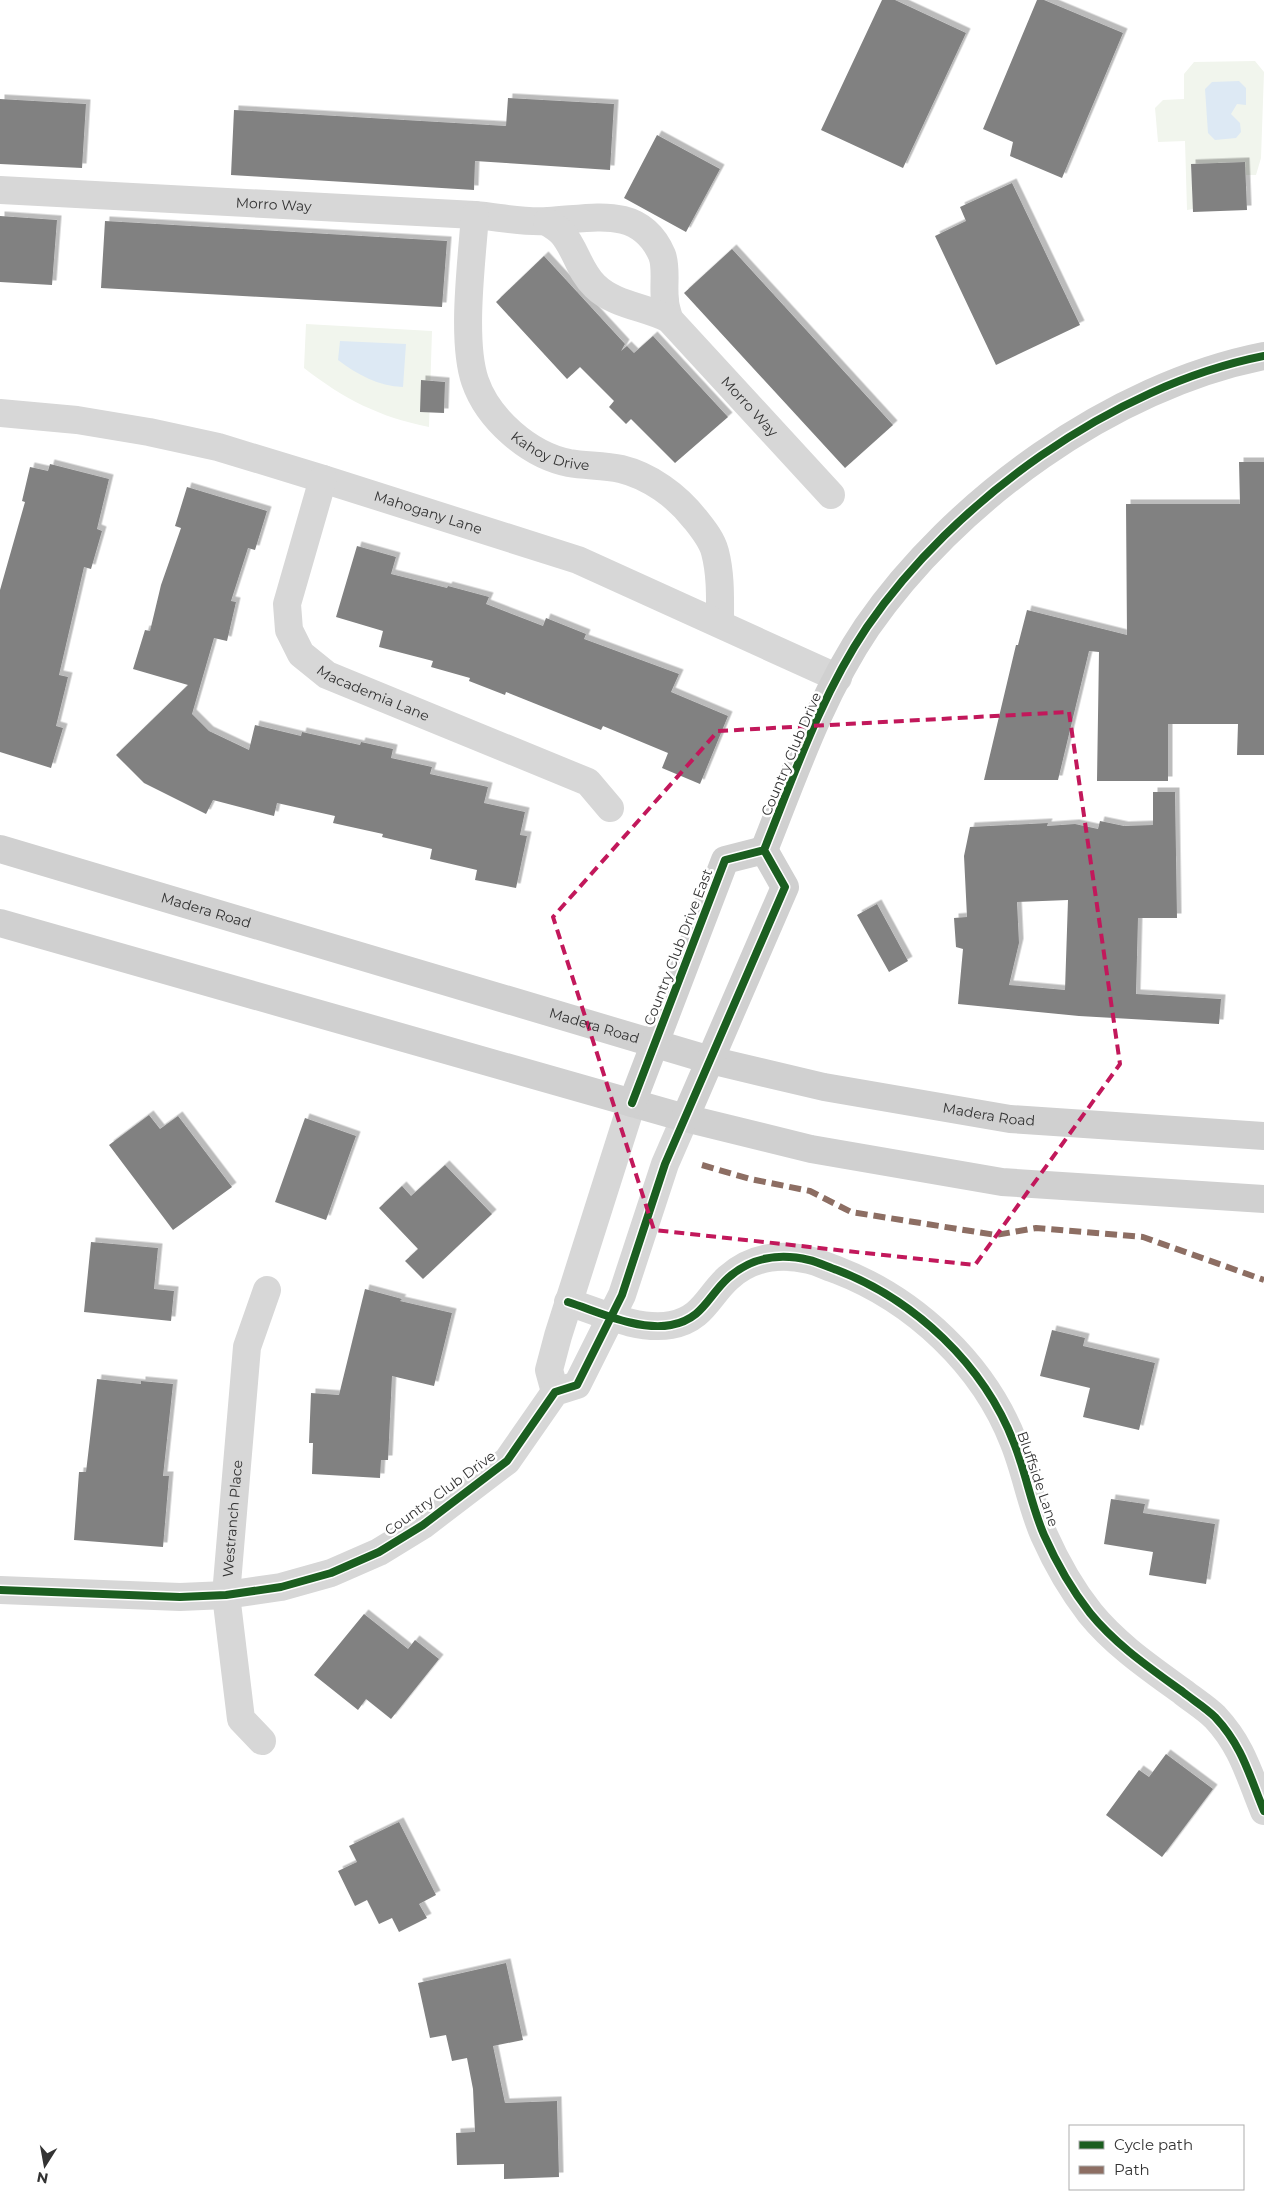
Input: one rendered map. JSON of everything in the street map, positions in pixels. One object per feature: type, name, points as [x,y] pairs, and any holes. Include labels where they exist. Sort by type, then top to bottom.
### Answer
[{"type":"main road","name":"Country Club Drive","points":[[764,850],[811,732],[866,628],[910,572],[961,518],[1030,463],[1100,418],[1177,382],[1264,356]]},
{"type":"main road","name":"Madera Road","points":[[0,849],[654,1044],[710,1060],[824,1087],[1010,1119],[1264,1136]]},
{"type":"main road","name":"Country Club Drive East","points":[[632,1103],[725,860],[764,850]]},
{"type":"main road","points":[[685,1118],[785,887],[764,850]]},
{"type":"main road","points":[[0,923],[685,1118],[811,1149],[1002,1182],[1264,1199]]},
{"type":"street","name":"Morro Way","points":[[0,190],[475,215],[546,222],[612,218],[629,221],[646,229],[655,240],[663,258],[665,302],[669,319]]},
{"type":"street","name":"Kahoy Drive","points":[[475,215],[468,337],[475,381],[485,402],[501,423],[522,441],[543,454],[567,462],[620,469],[642,476],[669,492],[689,511],[714,550],[720,581],[720,623]]},
{"type":"street","name":"Morro Way","points":[[546,222],[562,232],[585,276],[597,288],[613,298],[654,311],[669,319],[831,495]]},
{"type":"street","name":"Mahogany Lane","points":[[0,413],[77,420],[149,432],[218,448],[323,479],[578,560],[838,678]]},
{"type":"street","name":"Macademia Lane","points":[[323,479],[286,604],[289,630],[301,654],[327,675],[588,782],[610,808]]},
{"type":"street","points":[[632,1103],[568,1302],[549,1370],[555,1392],[577,1385],[622,1295],[665,1164],[685,1118]]},
{"type":"street","name":"Bluffside Lane","points":[[568,1302],[612,1316],[657,1326],[685,1321],[705,1308],[728,1278],[751,1262],[783,1256],[810,1260],[852,1276],[892,1297],[930,1326],[965,1361],[995,1403],[1014,1442],[1044,1534],[1066,1578],[1091,1614],[1124,1648],[1214,1716],[1233,1739],[1248,1765],[1264,1811]]},
{"type":"street","name":"Westranch Place","points":[[262,1741],[240,1718],[226,1595],[247,1346],[267,1290]]},
{"type":"street","name":"Country Club Drive","points":[[0,1590],[180,1597],[226,1595],[281,1587],[331,1573],[379,1552],[423,1524],[507,1461],[555,1392]]},
{"type":"highlighted area","points":[[1069,712],[1120,1064],[975,1265],[654,1230],[553,917],[718,731]]},
{"type":"shaded area","points":[[1255,61],[1264,72],[1261,158],[1256,175],[1246,175],[1244,162],[1191,164],[1193,209],[1187,210],[1185,141],[1158,142],[1155,108],[1163,100],[1184,99],[1184,74],[1194,62]]},
{"type":"shaded area","points":[[1239,81],[1246,88],[1246,105],[1237,104],[1231,114],[1240,123],[1241,132],[1236,138],[1215,140],[1208,133],[1205,89],[1212,82]]},
{"type":"shaded area","points":[[306,324],[432,331],[429,427],[394,418],[348,398],[304,368]]},
{"type":"shaded area","points":[[340,341],[406,344],[403,387],[369,379],[338,360]]},
{"type":"building","points":[[882,0],[895,0],[966,33],[903,168],[821,130]]},
{"type":"building","points":[[1037,0],[1044,0],[1123,33],[1062,178],[1010,156],[1013,142],[983,129]]},
{"type":"building","points":[[508,98],[614,104],[610,170],[475,161],[474,190],[231,175],[234,110],[506,126]]},
{"type":"building","points":[[0,99],[86,104],[82,168],[0,164]]},
{"type":"building","points":[[657,135],[720,169],[686,232],[624,198]]},
{"type":"building","points":[[1245,162],[1247,210],[1193,212],[1191,164]]},
{"type":"building","points":[[1012,183],[1080,325],[996,365],[935,236],[966,221],[960,207]]},
{"type":"building","points":[[0,216],[57,220],[52,285],[0,282]]},
{"type":"building","points":[[105,221],[447,241],[442,307],[101,288]]},
{"type":"building","points":[[732,249],[893,425],[845,468],[684,293]]},
{"type":"building","points":[[544,256],[625,344],[621,351],[627,346],[634,353],[653,336],[728,417],[675,463],[631,419],[626,424],[609,407],[614,401],[580,367],[567,379],[496,302]]},
{"type":"building","points":[[421,380],[445,382],[444,413],[420,412]]},
{"type":"building","points":[[1239,462],[1264,462],[1264,755],[1237,755],[1238,724],[1168,724],[1168,781],[1097,781],[1099,652],[1089,651],[1058,780],[984,780],[1016,645],[1018,645],[1027,610],[1127,635],[1126,504],[1240,504]]},
{"type":"building","points":[[50,464],[109,479],[97,529],[102,531],[91,569],[84,567],[59,675],[68,677],[56,726],[63,728],[51,768],[0,752],[0,590],[25,502],[22,501],[30,467],[48,471]]},
{"type":"building","points":[[187,487],[267,511],[255,550],[248,548],[231,601],[236,602],[227,641],[214,638],[192,714],[209,731],[249,750],[255,725],[301,736],[302,732],[360,745],[361,742],[393,749],[391,758],[432,767],[430,774],[488,787],[484,803],[525,812],[520,835],[527,836],[516,888],[475,880],[477,870],[430,859],[432,849],[382,837],[383,834],[333,823],[335,816],[277,803],[274,816],[213,800],[206,814],[144,783],[116,755],[188,685],[133,669],[145,630],[150,631],[161,585],[181,528],[175,526]]},
{"type":"building","points":[[357,546],[396,557],[391,574],[489,597],[486,604],[543,626],[546,618],[586,634],[584,639],[679,674],[671,692],[728,716],[700,784],[662,768],[668,753],[603,726],[601,730],[506,692],[505,695],[469,681],[470,678],[431,667],[433,661],[379,647],[383,631],[336,617]]},
{"type":"building","points":[[1153,792],[1175,792],[1177,918],[1138,918],[1136,994],[1221,999],[1219,1024],[1079,1016],[958,1004],[963,949],[956,947],[954,918],[967,917],[964,856],[970,827],[1048,823],[1047,826],[1075,824],[1098,829],[1100,821],[1124,826],[1153,825]],"holes":[[[1068,900],[1065,990],[1009,985],[1019,943],[1017,902]]]},
{"type":"building","points":[[877,904],[908,961],[889,972],[857,915]]},
{"type":"building","points":[[149,1115],[160,1129],[178,1116],[232,1187],[173,1230],[109,1145]]},
{"type":"building","points":[[305,1118],[356,1136],[326,1220],[275,1202]]},
{"type":"building","points":[[445,1165],[492,1214],[423,1279],[405,1261],[418,1249],[379,1208],[402,1186],[411,1196]]},
{"type":"building","points":[[91,1242],[158,1248],[154,1289],[174,1291],[171,1321],[84,1312]]},
{"type":"building","points":[[365,1289],[402,1299],[400,1301],[452,1313],[434,1386],[392,1376],[388,1460],[381,1460],[380,1478],[312,1474],[313,1443],[309,1443],[311,1393],[339,1395]]},
{"type":"building","points":[[1052,1330],[1085,1338],[1083,1346],[1155,1363],[1139,1430],[1083,1417],[1090,1388],[1040,1376]]},
{"type":"building","points":[[97,1379],[141,1384],[141,1381],[173,1384],[163,1476],[169,1476],[163,1547],[74,1540],[79,1472],[86,1472]]},
{"type":"building","points":[[1111,1499],[1145,1504],[1143,1513],[1215,1524],[1206,1584],[1149,1575],[1153,1552],[1104,1544]]},
{"type":"building","points":[[364,1614],[408,1649],[415,1640],[439,1659],[391,1719],[366,1699],[358,1710],[314,1675]]},
{"type":"building","points":[[1166,1754],[1213,1789],[1162,1857],[1106,1815],[1139,1770],[1149,1777]]},
{"type":"building","points":[[399,1822],[436,1895],[419,1904],[427,1918],[399,1932],[392,1918],[379,1924],[367,1900],[355,1906],[338,1871],[357,1862],[349,1846]]},
{"type":"building","points":[[506,1963],[523,2040],[493,2046],[505,2103],[557,2101],[559,2177],[504,2179],[504,2164],[457,2165],[456,2133],[475,2132],[473,2089],[467,2058],[452,2061],[446,2035],[430,2038],[418,1983]]},
{"type":"marked path","points":[[702,1165],[750,1179],[810,1191],[851,1212],[996,1235],[1036,1228],[1143,1237],[1264,1280]]},
{"type":"cycle path","points":[[764,850],[822,708],[851,653],[867,627],[903,580],[944,536],[991,494],[1041,456],[1095,422],[1150,393],[1207,371],[1264,356]]},
{"type":"cycle path","points":[[632,1103],[725,860],[764,850]]},
{"type":"cycle path","points":[[0,1590],[180,1597],[226,1595],[281,1587],[331,1573],[379,1552],[423,1525],[507,1461],[555,1392],[577,1385],[622,1295],[665,1164],[785,887],[764,850]]},
{"type":"cycle path","points":[[568,1302],[632,1323],[658,1326],[671,1325],[691,1318],[728,1278],[746,1265],[766,1258],[787,1257],[816,1262],[866,1283],[919,1317],[944,1338],[965,1362],[985,1387],[1001,1414],[1018,1454],[1044,1535],[1083,1604],[1100,1625],[1122,1646],[1204,1707],[1225,1728],[1239,1750],[1264,1811]]}]
